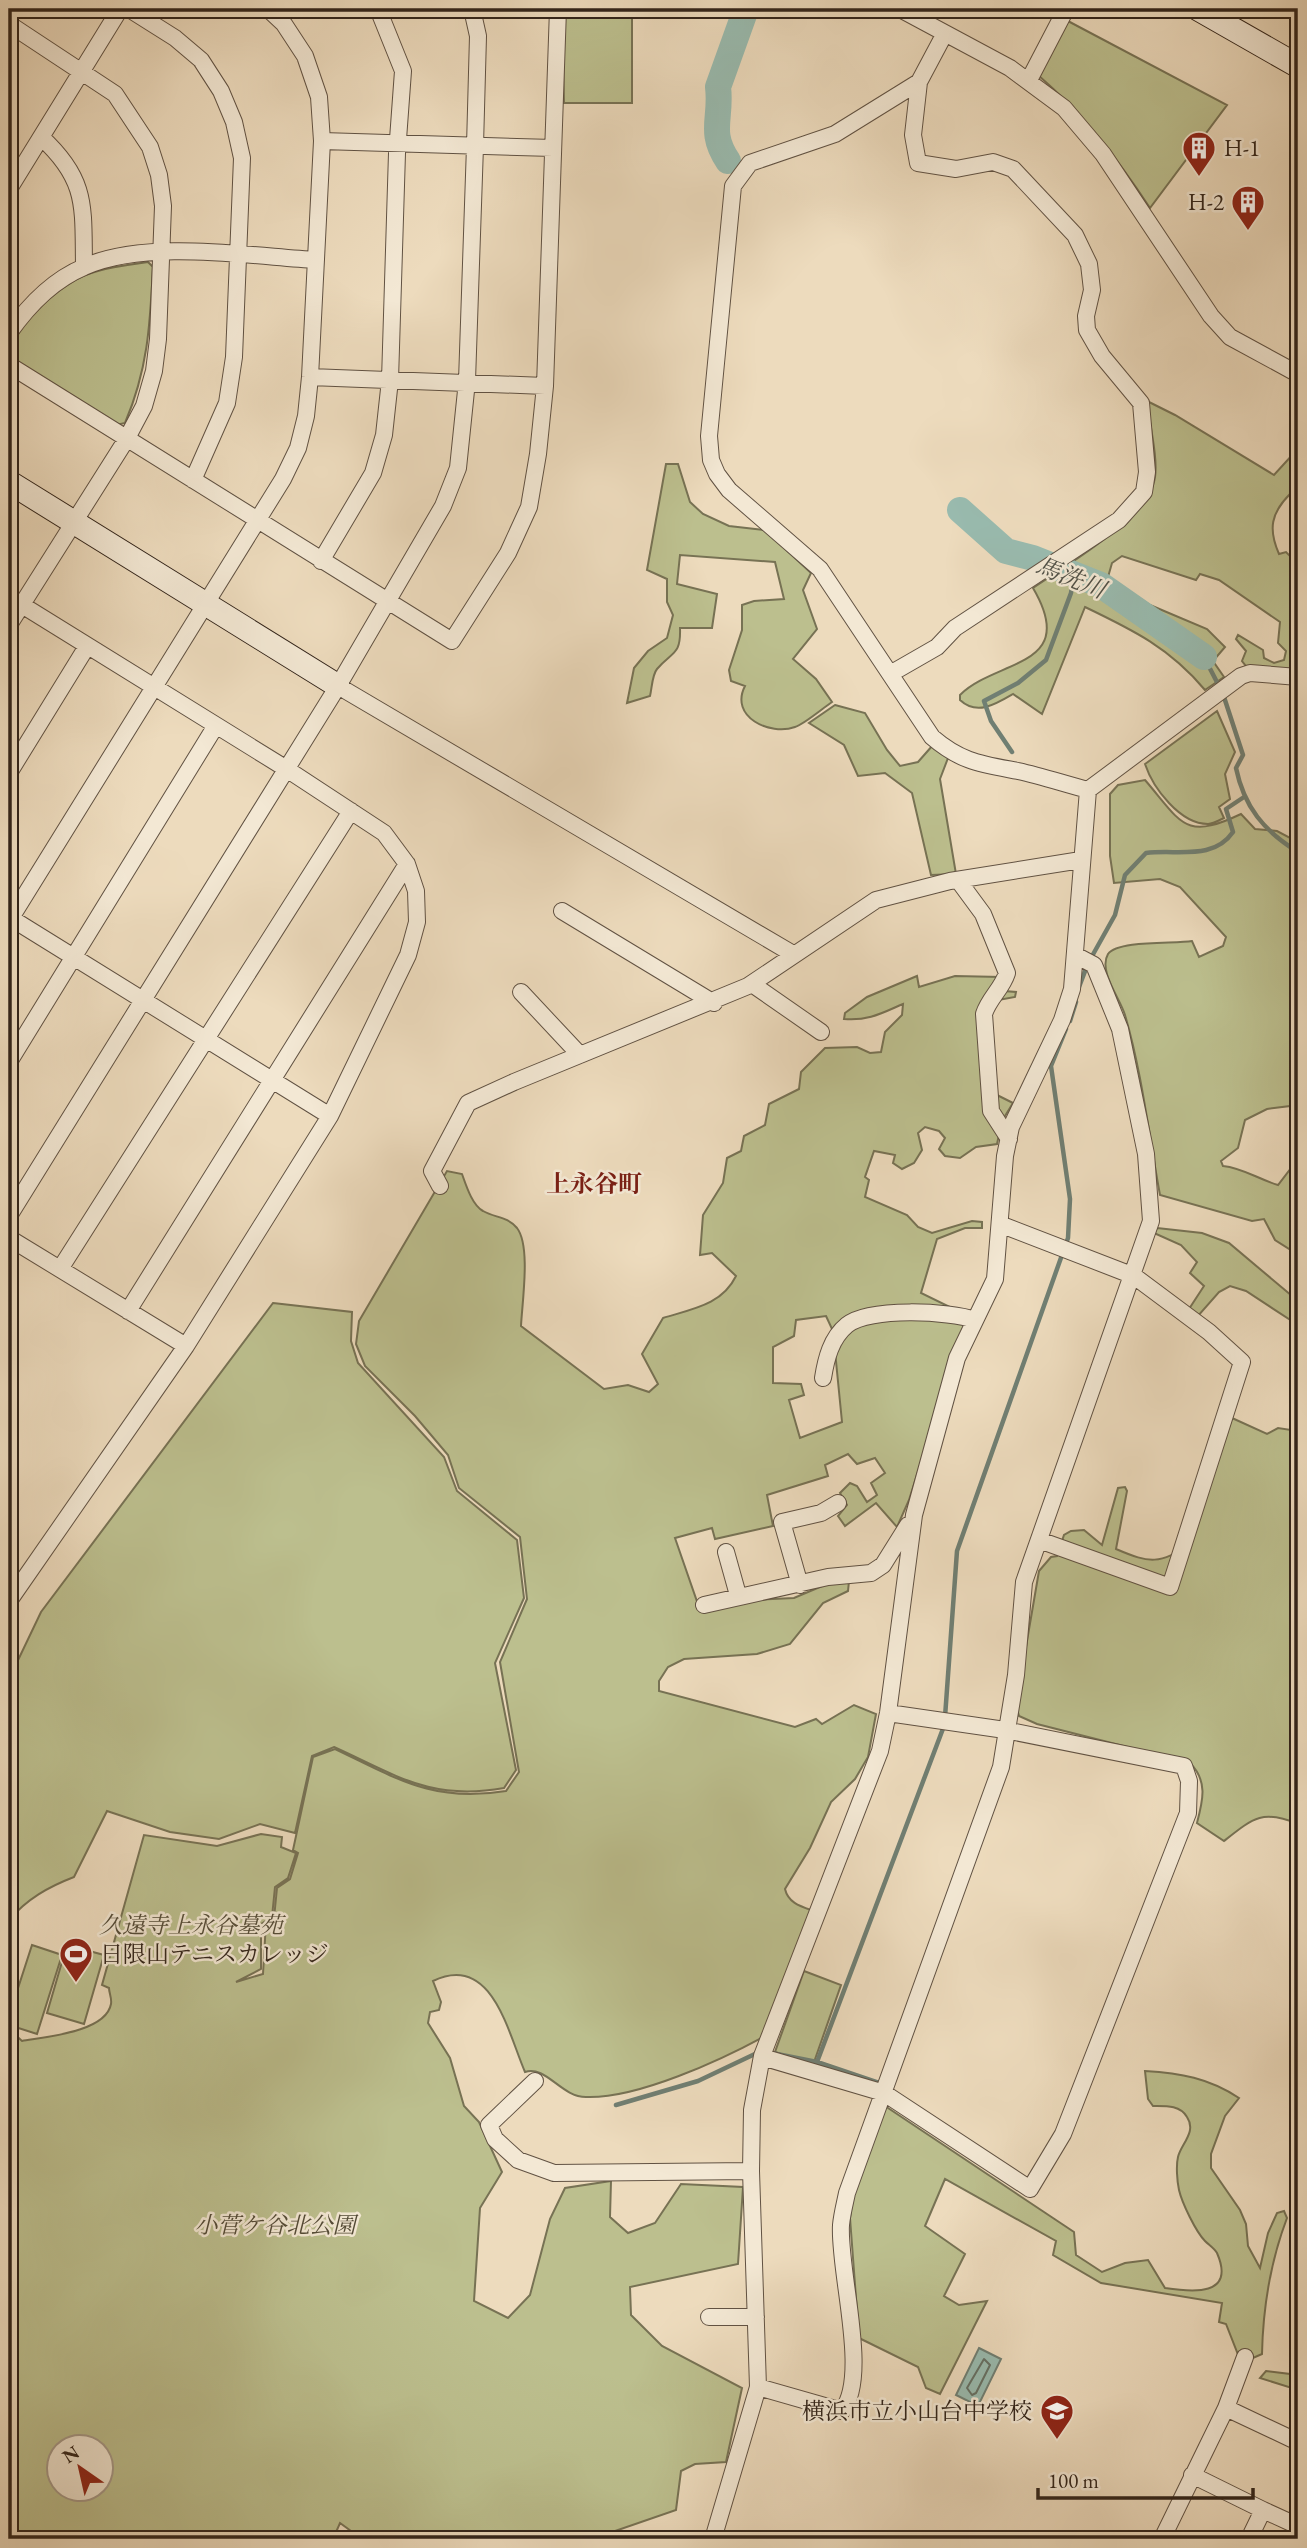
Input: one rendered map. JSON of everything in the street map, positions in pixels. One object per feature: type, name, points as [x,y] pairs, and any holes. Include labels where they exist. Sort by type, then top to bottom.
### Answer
[{"type":"street","points":[[9,189],[79,70],[120,9]]},
{"type":"street","points":[[130,9],[175,38],[201,61],[221,91],[234,122],[242,158],[234,357],[227,403],[193,480]]},
{"type":"street","points":[[268,9],[284,24],[305,56],[319,97],[322,141],[310,377],[306,416],[298,448],[283,479],[255,520],[206,606],[9,919],[330,1116]]},
{"type":"street","points":[[321,561],[373,473],[384,435],[390,380],[397,144],[403,71],[378,9]]},
{"type":"street","points":[[9,1216],[338,686],[443,506],[458,468],[467,381],[475,146],[478,36],[472,9]]},
{"type":"street","points":[[9,365],[452,641],[508,553],[529,507],[545,386],[558,9]]},
{"type":"street","points":[[900,9],[927,16],[944,35],[1029,80],[1064,108],[1102,153],[1211,316],[1230,337],[1298,374]]},
{"type":"street","points":[[1029,80],[1066,9]]},
{"type":"street","points":[[1198,9],[1298,66]]},
{"type":"street","points":[[9,44],[13,27],[115,94],[150,146],[159,175],[163,206],[154,371],[144,406],[126,440],[72,522],[15,601],[9,625]]},
{"type":"street","points":[[890,674],[937,647],[955,628],[1119,520],[1144,492],[1147,472],[1141,403],[1102,356],[1087,330],[1086,316],[1092,290],[1089,264],[1075,235],[1023,176],[1013,169],[993,162],[956,169],[918,163],[913,135],[919,82],[944,35]]},
{"type":"street","points":[[919,82],[835,134],[750,163],[733,186],[709,436],[712,460],[717,474],[729,489],[820,569],[932,737],[951,753],[984,766],[1018,771],[1088,790]]},
{"type":"street","points":[[40,137],[60,155],[78,182],[83,211],[84,267]]},
{"type":"street","points":[[322,141],[553,148]]},
{"type":"street","points":[[9,333],[49,288],[84,267],[143,252],[316,260]]},
{"type":"street","points":[[310,377],[545,386]]},
{"type":"street","points":[[9,482],[338,686],[793,954]]},
{"type":"street","points":[[9,1601],[186,1346],[330,1116],[408,955],[417,922],[416,891],[407,864],[384,833],[285,768],[86,648],[15,601]]},
{"type":"street","points":[[9,773],[86,648]]},
{"type":"street","points":[[713,2539],[758,2386],[751,2171],[752,2110],[763,2053],[880,1751],[888,1713],[914,1515],[957,1359],[995,1279],[1011,1127],[1062,1020],[1084,959],[1081,860],[1088,790],[1222,689],[1250,673],[1298,677]]},
{"type":"street","points":[[9,1062],[215,727]]},
{"type":"street","points":[[60,1269],[351,811]]},
{"type":"street","points":[[440,1186],[432,1171],[468,1103],[580,1055],[713,1003],[752,984],[876,900],[958,880],[1081,860]]},
{"type":"street","points":[[128,1311],[407,864]]},
{"type":"street","points":[[958,880],[983,914],[1007,973],[1004,982],[987,1002],[984,1014],[991,1111],[1009,1139]]},
{"type":"street","points":[[562,911],[713,1003]]},
{"type":"street","points":[[758,2386],[842,2411],[850,2401],[852,2342],[841,2226],[858,2159],[1002,1767],[1005,1730],[1016,1675],[1024,1582],[1134,1276],[1151,1221],[1146,1154],[1120,1029],[1084,959]]},
{"type":"street","points":[[752,984],[821,1032]]},
{"type":"street","points":[[521,992],[580,1055]]},
{"type":"street","points":[[1002,1225],[1134,1276],[1209,1332],[1242,1362],[1170,1587],[1038,1540]]},
{"type":"street","points":[[9,1238],[186,1346]]},
{"type":"street","points":[[823,1378],[835,1338],[848,1323],[866,1317],[913,1313],[961,1315],[975,1320]]},
{"type":"street","points":[[800,1585],[782,1522],[821,1513],[838,1503]]},
{"type":"street","points":[[704,1605],[738,1595],[766,1593],[828,1577],[871,1573],[883,1564],[914,1515]]},
{"type":"street","points":[[726,1552],[738,1595]]},
{"type":"street","points":[[763,2053],[884,2093],[1030,2189],[1063,2134],[1188,1813],[1189,1781],[1184,1766],[1005,1730],[888,1713]]},
{"type":"street","points":[[535,2081],[489,2125],[495,2139],[518,2160],[536,2169],[570,2174],[751,2171]]},
{"type":"street","points":[[709,2317],[756,2317]]},
{"type":"street","points":[[1162,2539],[1226,2407],[1245,2357]]},
{"type":"street","points":[[1226,2407],[1298,2442]]},
{"type":"street","points":[[1192,2475],[1298,2526]]},
{"type":"street","points":[[1249,2539],[1263,2510]]},
{"type":"green space","points":[[562,9],[632,9],[632,103],[564,103]]},
{"type":"green space","points":[[1066,20],[1227,105],[1150,208],[1098,137],[1070,105],[1038,75]]},
{"type":"green space","points":[[148,262],[153,267],[146,346],[139,384],[125,423],[116,425],[9,359],[17,335],[36,311],[60,290],[91,273]]},
{"type":"green space","points":[[1147,401],[1274,475],[1294,453],[1298,455],[1298,501],[1290,494],[1279,508],[1273,522],[1273,537],[1279,554],[1286,552],[1298,564],[1298,673],[1246,666],[1242,661],[1246,651],[1236,639],[1238,635],[1263,650],[1264,658],[1274,663],[1284,660],[1286,651],[1278,643],[1280,622],[1219,580],[1200,574],[1196,580],[1122,556],[1112,563],[1108,577],[1150,605],[1207,629],[1225,647],[1213,661],[1224,677],[1205,690],[1192,675],[1150,641],[1085,607],[1042,714],[1013,694],[987,707],[966,705],[960,700],[960,695],[975,683],[1028,658],[1040,648],[1046,633],[1045,614],[1033,588],[1123,524],[1150,492],[1156,469]]},
{"type":"green space","points":[[666,464],[678,464],[690,502],[703,514],[729,526],[765,530],[811,573],[803,590],[817,629],[793,659],[816,679],[832,702],[799,726],[774,729],[755,722],[743,707],[745,686],[731,681],[729,670],[742,630],[742,605],[754,601],[784,599],[775,562],[680,555],[677,584],[717,594],[712,628],[680,628],[677,649],[655,672],[650,696],[627,703],[634,668],[648,651],[667,638],[673,615],[667,602],[667,579],[647,570]]},
{"type":"green space","points":[[835,705],[865,713],[900,766],[918,762],[933,745],[948,758],[940,779],[956,874],[931,875],[912,793],[885,773],[858,776],[844,745],[809,723]]},
{"type":"green space","points":[[1217,711],[1235,752],[1225,774],[1230,799],[1219,807],[1224,818],[1208,824],[1187,818],[1169,803],[1154,783],[1145,764]]},
{"type":"green space","points":[[1145,780],[1185,823],[1207,826],[1241,814],[1255,829],[1277,831],[1298,842],[1298,1105],[1267,1109],[1245,1120],[1238,1148],[1221,1161],[1223,1166],[1278,1185],[1298,1159],[1298,1250],[1294,1252],[1275,1240],[1264,1219],[1252,1221],[1160,1195],[1131,1037],[1125,1015],[1108,976],[1106,961],[1108,954],[1123,946],[1192,941],[1199,957],[1223,946],[1226,937],[1180,887],[1160,879],[1114,883],[1110,856],[1110,794],[1118,785]]},
{"type":"green space","points":[[917,976],[919,987],[955,976],[1001,977],[1004,991],[1016,992],[1015,997],[993,1001],[988,1008],[995,1094],[1013,1103],[1002,1121],[997,1144],[976,1147],[960,1158],[945,1156],[939,1149],[945,1138],[939,1131],[925,1127],[918,1133],[922,1150],[914,1163],[902,1169],[893,1163],[895,1155],[874,1151],[865,1177],[869,1180],[865,1197],[907,1215],[918,1227],[932,1233],[972,1221],[982,1222],[982,1228],[965,1228],[937,1239],[921,1293],[958,1311],[964,1325],[909,1500],[897,1527],[876,1503],[845,1526],[838,1516],[847,1505],[840,1493],[850,1483],[857,1486],[867,1502],[877,1495],[871,1483],[885,1473],[875,1458],[857,1464],[848,1454],[825,1465],[828,1476],[767,1495],[773,1526],[715,1539],[712,1528],[675,1538],[700,1610],[748,1600],[794,1598],[834,1581],[849,1581],[848,1591],[823,1603],[790,1644],[757,1654],[684,1659],[668,1667],[659,1681],[659,1691],[795,1727],[816,1719],[822,1724],[854,1705],[876,1714],[868,1757],[855,1779],[831,1802],[810,1848],[785,1889],[791,1900],[811,1910],[765,2036],[726,2056],[653,2085],[607,2096],[586,2097],[569,2092],[540,2073],[525,2072],[495,2001],[484,1987],[470,1978],[453,1975],[433,1981],[441,2002],[439,2010],[430,2012],[428,2023],[450,2058],[464,2106],[479,2122],[502,2172],[480,2208],[474,2301],[508,2318],[530,2295],[550,2219],[565,2188],[611,2181],[610,2217],[628,2233],[655,2223],[681,2184],[743,2187],[738,2264],[630,2287],[631,2315],[662,2346],[742,2388],[726,2462],[695,2464],[681,2471],[676,2510],[592,2539],[362,2539],[340,2523],[333,2539],[9,2539],[9,2029],[22,2041],[73,2032],[98,2021],[107,2013],[111,1998],[109,1988],[102,1985],[144,1835],[217,1846],[261,1834],[282,1837],[281,1847],[296,1853],[288,1878],[275,1887],[272,1917],[261,1924],[261,1969],[236,1982],[263,1974],[266,1922],[274,1918],[277,1888],[290,1879],[298,1853],[293,1850],[313,1757],[335,1749],[398,1779],[436,1791],[457,1794],[506,1791],[519,1772],[500,1662],[527,1599],[520,1537],[459,1488],[448,1455],[415,1416],[365,1366],[356,1344],[359,1321],[447,1171],[462,1174],[479,1208],[509,1221],[521,1236],[525,1261],[521,1326],[604,1389],[628,1385],[649,1392],[658,1384],[642,1354],[663,1318],[714,1300],[723,1294],[736,1276],[712,1253],[700,1255],[703,1215],[723,1183],[727,1158],[741,1151],[744,1136],[765,1125],[769,1104],[799,1089],[801,1072],[825,1048],[857,1047],[870,1053],[881,1052],[885,1032],[902,1015],[903,1004],[868,1018],[844,1019],[845,1013],[867,997]],"holes":[[[826,1316],[833,1331],[842,1422],[800,1438],[789,1400],[804,1395],[801,1384],[773,1383],[773,1347],[794,1336],[796,1320]]]},
{"type":"green space","points":[[1157,1228],[1202,1233],[1229,1243],[1298,1301],[1298,1325],[1246,1291],[1230,1286],[1219,1292],[1198,1316],[1189,1309],[1204,1286],[1190,1273],[1197,1262],[1181,1245],[1154,1233]]},
{"type":"green space","points":[[273,1303],[352,1312],[351,1341],[358,1363],[444,1457],[457,1491],[517,1540],[524,1598],[495,1663],[516,1770],[504,1788],[456,1791],[416,1783],[334,1747],[312,1756],[295,1833],[260,1824],[219,1839],[170,1832],[107,1811],[74,1877],[38,1894],[9,1920],[9,1679],[41,1612]]},
{"type":"green space","points":[[1232,1418],[1267,1434],[1278,1428],[1298,1431],[1298,1824],[1276,1817],[1259,1818],[1224,1841],[1197,1823],[1202,1784],[1190,1763],[1037,1724],[1019,1716],[1016,1705],[1039,1571],[1051,1557],[1057,1556],[1064,1535],[1071,1531],[1084,1530],[1102,1545],[1118,1488],[1125,1487],[1127,1491],[1116,1549],[1155,1560],[1191,1544]]},
{"type":"green space","name":"日限山テニスカレッジ","points":[[32,1945],[62,1955],[37,2034],[9,2025],[9,2016]]},
{"type":"green space","name":"日限山テニスカレッジ","points":[[67,1945],[104,1955],[84,2024],[47,2013]]},
{"type":"green space","points":[[804,1971],[841,1985],[813,2065],[775,2052]]},
{"type":"green space","points":[[1145,2071],[1194,2078],[1239,2098],[1225,2116],[1211,2154],[1211,2168],[1240,2210],[1246,2224],[1248,2246],[1260,2268],[1268,2233],[1277,2213],[1284,2211],[1287,2218],[1268,2285],[1262,2354],[1253,2358],[1239,2357],[1226,2324],[1219,2322],[1222,2303],[1101,2283],[1053,2255],[1056,2241],[945,2179],[925,2226],[965,2254],[944,2296],[959,2305],[987,2301],[940,2394],[926,2388],[918,2367],[859,2338],[850,2218],[853,2195],[885,2106],[1074,2232],[1076,2255],[1102,2272],[1125,2263],[1148,2260],[1165,2288],[1198,2290],[1216,2284],[1221,2278],[1217,2253],[1201,2237],[1178,2186],[1177,2160],[1189,2133],[1190,2122],[1177,2108],[1153,2106],[1148,2099]]},
{"type":"green space","points":[[1266,2371],[1298,2375],[1298,2390],[1260,2378]]},
{"type":"water","points":[[979,2348],[1001,2359],[978,2406],[956,2395]]},
{"type":"waterway","name":"馬洗川","points":[[728,161],[717,133],[718,87],[746,9]]},
{"type":"waterway","name":"馬洗川","points":[[960,510],[1006,551],[1033,558],[1101,585],[1204,657]]},
{"type":"waterway","points":[[1012,752],[991,721],[984,701],[1018,683],[1046,660],[1071,593],[1074,574]]},
{"type":"waterway","points":[[1204,657],[1219,686]]},
{"type":"waterway","points":[[1223,694],[1243,755],[1236,768],[1244,795],[1257,817],[1275,836],[1298,852]]},
{"type":"waterway","points":[[1091,958],[1115,915],[1125,875],[1146,853],[1194,852],[1215,847],[1225,841],[1233,832],[1226,809],[1244,797]]},
{"type":"waterway","points":[[1079,987],[1087,966]]},
{"type":"waterway","points":[[1070,1021],[1076,1002]]},
{"type":"waterway","points":[[945,1717],[957,1551],[1068,1238],[1070,1199],[1051,1066],[1066,1029]]},
{"type":"waterway","points":[[817,2062],[944,1726]]},
{"type":"waterway","points":[[767,2052],[817,2062],[882,2084]]},
{"type":"waterway","points":[[616,2105],[698,2081],[757,2053]]},
{"type":"place","name":"H-1","points":[[1199,178]]},
{"type":"place","name":"H-2","points":[[1248,232]]},
{"type":"place","name":"日限山テニスカレッジ","points":[[76,1984]]},
{"type":"place","name":"横浜市立小山台中学校","points":[[1057,2441]]},
{"type":"district","name":"上永谷町","points":[[594,1183]]},
{"type":"park label","name":"久遠寺上永谷墓苑","points":[[191,1925]]},
{"type":"park label","name":"小菅ケ谷北公園","points":[[275,2225]]}]
